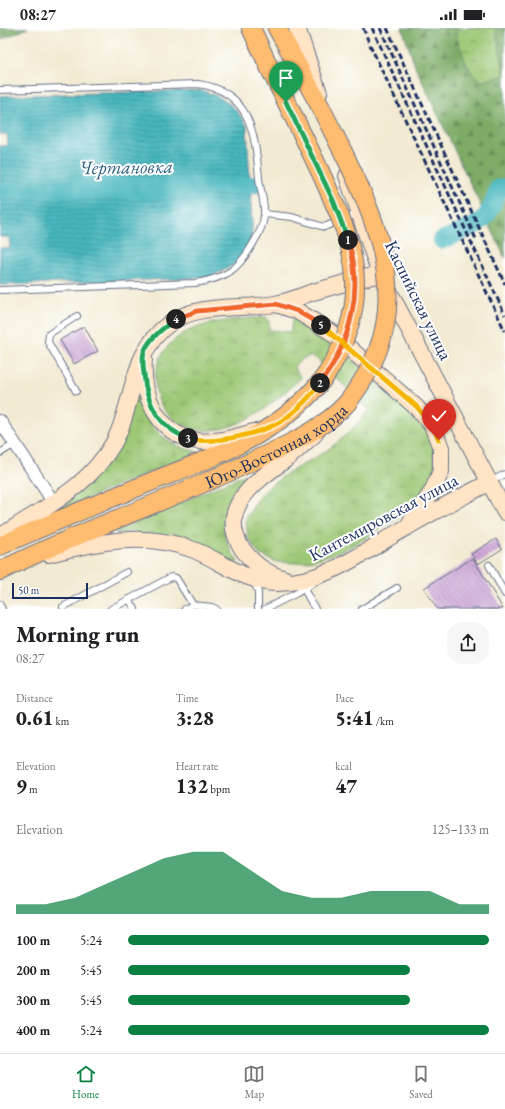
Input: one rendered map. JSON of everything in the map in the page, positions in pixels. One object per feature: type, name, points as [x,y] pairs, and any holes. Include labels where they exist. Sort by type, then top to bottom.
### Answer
[{"type":"main road","name":"Юго-Восточная хорда","points":[[0,546],[215,456],[252,439],[278,424],[304,402],[326,375],[344,344],[353,306],[355,285],[352,251],[327,186],[251,28]]},
{"type":"main road","name":"Юго-Восточная хорда","points":[[0,571],[17,562],[225,474],[286,445],[326,423],[348,402],[373,363],[384,332],[387,302],[385,267],[375,227],[355,177],[320,106],[277,28]]},
{"type":"main road","name":"Каспийская улица","points":[[297,28],[380,274],[505,512]]},
{"type":"main road","points":[[0,537],[54,503],[82,483],[101,461],[113,444],[122,421],[135,374],[144,352],[150,342],[175,320],[189,313],[207,310],[276,304],[380,274]]},
{"type":"main road","points":[[276,304],[297,311],[330,332],[416,406],[432,425],[441,448],[440,471],[432,492],[407,527]]},
{"type":"main road","points":[[144,352],[144,380],[153,409],[164,424],[183,437],[206,441],[228,439],[278,424]]},
{"type":"main road","points":[[299,585],[271,574],[260,567],[245,552],[235,532],[236,512],[240,500],[257,481],[290,456],[326,423]]},
{"type":"main road","name":"Кантемировская улица","points":[[17,562],[103,541],[119,539],[149,540],[194,550],[253,579],[274,583],[299,585],[333,570],[407,527],[490,482]]},
{"type":"street","points":[[0,421],[54,503]]},
{"type":"lane","points":[[0,90],[198,84],[210,85],[225,93],[237,102],[252,125],[264,214],[260,231],[245,259],[235,270],[216,279],[195,283],[0,290]]},
{"type":"lane","points":[[264,214],[292,217],[324,227],[360,213]]},
{"type":"lane","points":[[76,391],[48,342],[49,334],[77,316]]},
{"type":"lane","points":[[0,453],[15,444]]},
{"type":"lane","points":[[490,482],[505,474]]},
{"type":"lane","points":[[489,565],[505,594]]},
{"type":"lane","points":[[63,608],[127,572]]},
{"type":"lane","points":[[110,609],[171,577],[176,578],[193,605]]},
{"type":"lane","points":[[253,579],[257,589],[258,609]]},
{"type":"lane","points":[[265,609],[299,585],[315,609]]},
{"type":"lane","points":[[362,609],[398,588]]},
{"type":"lane","points":[[129,599],[135,609]]},
{"type":"lane","points":[[0,605],[2,609]]},
{"type":"lane","points":[[185,609],[193,605],[212,607],[216,609]]},
{"type":"green space","points":[[0,28],[28,28],[0,40]]},
{"type":"green space","points":[[402,28],[505,28],[505,258],[415,66]]},
{"type":"green space","points":[[458,28],[495,28],[505,75],[482,81],[476,78],[466,63],[456,36]]},
{"type":"green space","points":[[266,317],[269,323],[269,330],[290,332],[293,318],[307,322],[399,397],[433,439],[435,474],[411,510],[356,544],[341,551],[314,560],[295,563],[277,562],[259,554],[248,538],[246,522],[247,515],[249,515],[264,492],[273,484],[336,444],[369,410],[316,358],[310,356],[302,359],[294,367],[301,378],[268,406],[241,422],[231,426],[206,430],[185,426],[169,415],[159,400],[155,382],[158,363],[169,345],[188,331],[216,322]]},
{"type":"green space","points":[[137,392],[144,413],[157,431],[175,444],[185,449],[196,451],[196,453],[52,513],[72,498]]},
{"type":"green space","points":[[246,474],[247,476],[229,499],[224,518],[225,537],[238,562],[237,563],[133,532],[116,533],[115,531]]},
{"type":"water","points":[[199,90],[215,95],[228,102],[243,119],[247,126],[252,233],[247,250],[236,262],[223,271],[202,278],[0,285],[0,248],[10,248],[9,237],[0,237],[0,198],[246,192],[245,179],[0,184],[0,146],[8,146],[7,134],[0,134],[0,96]]},
{"type":"building","points":[[84,326],[98,351],[74,364],[60,340]]},
{"type":"building","points":[[496,539],[502,549],[478,564],[471,554]]},
{"type":"building","points":[[473,558],[503,609],[437,609],[424,588]]},
{"type":"waterway","name":"Чертановка","points":[[0,191],[254,185]]},
{"type":"waterway","name":"Чертановка","points":[[442,240],[479,223],[490,210],[498,189],[505,187]]},
{"type":"railway","points":[[363,28],[505,331]]},
{"type":"railway","points":[[372,28],[505,315]]},
{"type":"railway","points":[[380,28],[476,239]]},
{"type":"railway","points":[[387,28],[505,284]]},
{"type":"route","points":[[286,102],[318,166],[333,200],[352,251],[355,285],[353,306],[344,344],[336,359],[316,389],[304,402],[278,424],[228,439],[206,441],[194,440],[183,437],[172,431],[157,416],[153,409],[146,391],[144,380],[144,352],[150,342],[163,329],[182,316],[197,311],[276,304],[297,311],[330,332],[373,369],[416,406],[432,425],[439,440]]}]
